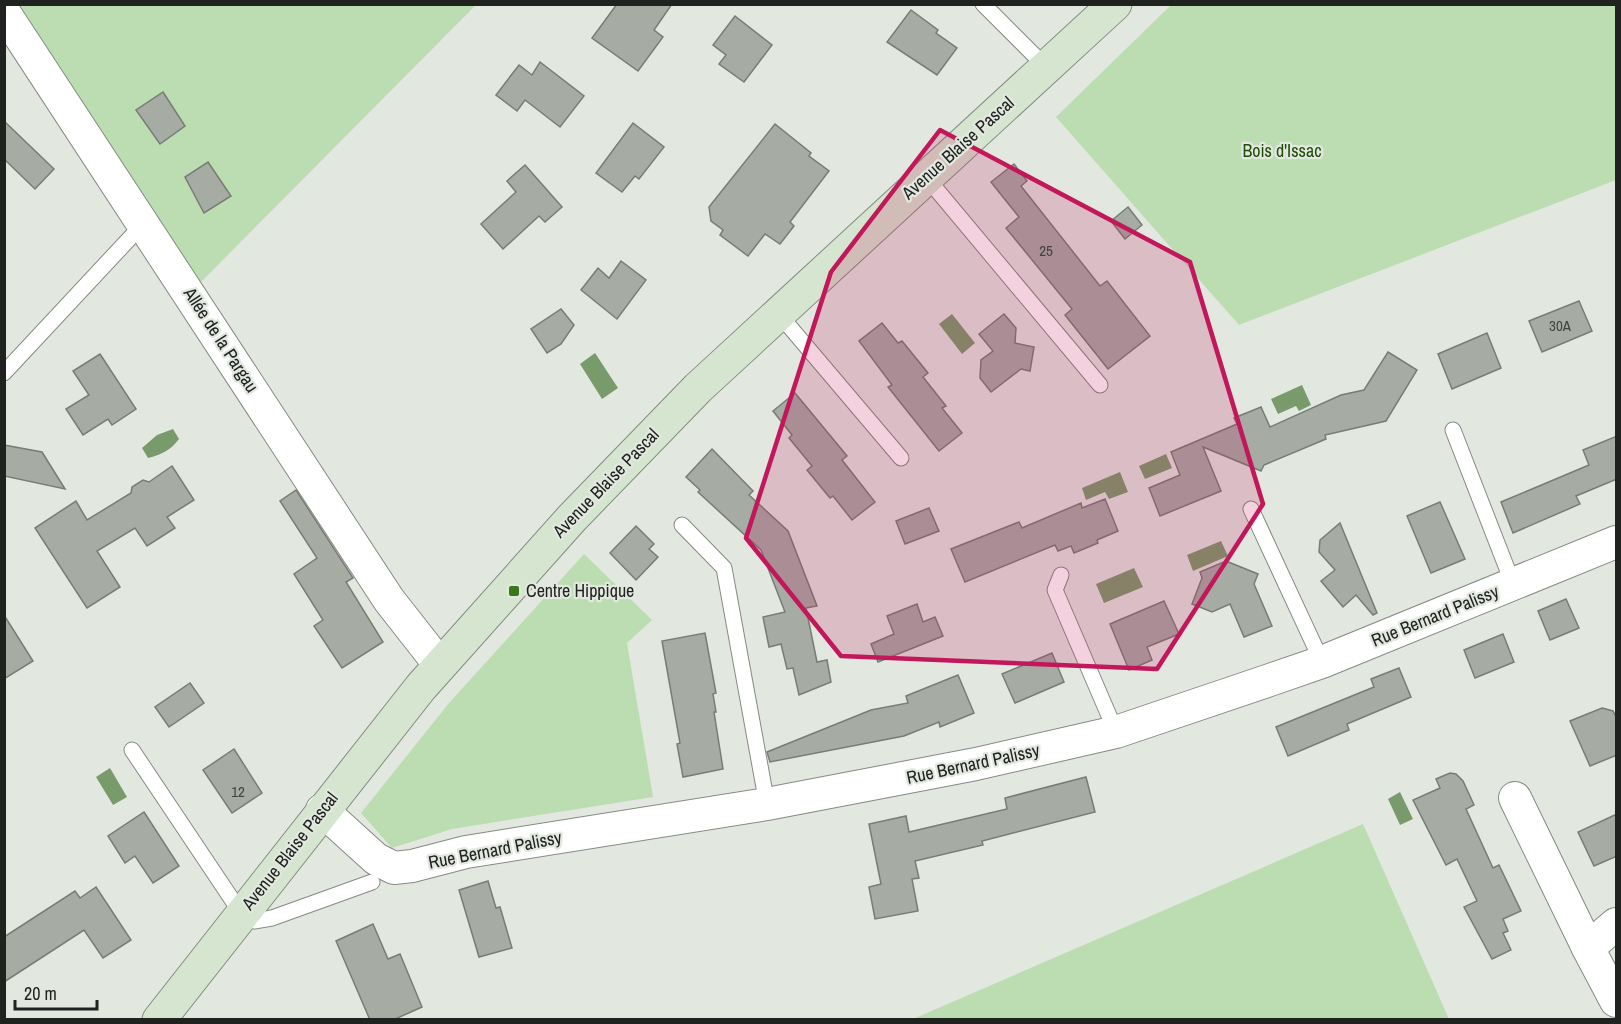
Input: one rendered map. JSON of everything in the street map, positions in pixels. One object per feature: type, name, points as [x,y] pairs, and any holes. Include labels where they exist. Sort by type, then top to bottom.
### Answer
[{"type":"main road","name":"Avenue Blaise Pascal","points":[[159,1020],[321,810],[440,665],[512,583],[634,452],[777,313],[1115,4]]},
{"type":"street","name":"Allée de la Pargau","points":[[4,12],[389,600],[440,665]]},
{"type":"street","name":"Rue Bernard Palissy","points":[[321,810],[376,859],[394,868],[412,866],[466,852],[767,804],[976,764],[1116,732],[1322,662],[1617,542]]},
{"type":"street","points":[[1515,798],[1588,948],[1617,1001]]},
{"type":"street","points":[[1588,948],[1617,924]]},
{"type":"lane","points":[[983,4],[1046,67]]},
{"type":"lane","points":[[926,177],[1100,385]]},
{"type":"lane","points":[[4,373],[143,224]]},
{"type":"lane","points":[[777,313],[901,458]]},
{"type":"lane","points":[[1452,430],[1513,584]]},
{"type":"lane","points":[[1251,509],[1322,662]]},
{"type":"lane","points":[[682,525],[724,568],[767,804]]},
{"type":"lane","points":[[1061,575],[1055,590],[1116,732]]},
{"type":"lane","points":[[132,750],[241,913],[254,921],[272,918],[372,882]]},
{"type":"highlighted area","points":[[940,130],[1190,262],[1263,504],[1157,669],[841,656],[746,538],[831,272]]},
{"type":"green space","name":"Bois d'Issac","points":[[1172,4],[1616,5],[1616,180],[1239,325],[1056,117]]},
{"type":"green space","points":[[7,5],[476,5],[201,282],[15,28]]},
{"type":"green space","points":[[584,554],[652,620],[627,643],[653,797],[452,829],[392,848],[361,813],[449,703]]},
{"type":"green space","points":[[1363,824],[1449,1019],[913,1019]]},
{"type":"shaded area","points":[[952,314],[975,343],[962,354],[939,324]]},
{"type":"shaded area","points":[[595,353],[618,388],[602,399],[580,364]]},
{"type":"shaded area","points":[[1302,385],[1311,405],[1299,411],[1296,406],[1278,414],[1271,399]]},
{"type":"shaded area","points":[[173,429],[179,439],[176,443],[165,452],[148,458],[142,448],[157,435]]},
{"type":"shaded area","points":[[1166,454],[1172,468],[1145,479],[1139,466]]},
{"type":"shaded area","points":[[1120,472],[1128,492],[1109,499],[1105,492],[1086,500],[1082,488]]},
{"type":"shaded area","points":[[1221,541],[1228,556],[1193,571],[1187,555]]},
{"type":"shaded area","points":[[1134,568],[1143,587],[1104,603],[1096,584]]},
{"type":"shaded area","points":[[110,768],[127,797],[113,805],[96,777]]},
{"type":"shaded area","points":[[1400,792],[1413,819],[1400,825],[1388,799]]},
{"type":"building","points":[[617,4],[672,4],[654,30],[663,37],[638,71],[592,38]]},
{"type":"building","points":[[911,10],[938,30],[936,33],[957,48],[937,75],[887,42]]},
{"type":"building","points":[[735,16],[772,45],[744,82],[719,64],[726,55],[713,45]]},
{"type":"building","points":[[540,62],[584,96],[560,127],[525,100],[517,111],[496,95],[519,65],[532,75]]},
{"type":"building","points":[[163,92],[185,126],[160,144],[136,110]]},
{"type":"building","points":[[4,121],[54,169],[35,189],[4,159]]},
{"type":"building","points":[[633,123],[664,147],[639,179],[635,176],[622,192],[596,173]]},
{"type":"building","points":[[775,124],[811,153],[809,156],[829,171],[790,222],[794,226],[780,244],[765,234],[748,256],[720,235],[723,230],[711,221],[709,207]]},
{"type":"building","points":[[208,162],[231,196],[204,213],[185,177]]},
{"type":"building","points":[[1014,164],[1027,181],[1021,186],[1100,286],[1107,281],[1150,336],[1108,369],[1065,315],[1072,309],[1006,228],[1019,217],[991,182]]},
{"type":"building","points":[[525,165],[562,207],[545,222],[539,216],[503,249],[481,224],[516,192],[507,181]]},
{"type":"building","points":[[1128,207],[1142,225],[1125,239],[1111,221]]},
{"type":"building","points":[[621,261],[646,280],[617,319],[581,290],[598,268],[609,278]]},
{"type":"building","points":[[1579,301],[1592,331],[1542,352],[1529,321]]},
{"type":"building","points":[[561,309],[574,325],[561,344],[547,353],[531,329]]},
{"type":"building","points":[[1004,314],[1016,328],[1015,343],[1034,347],[1030,371],[1021,369],[991,392],[980,378],[981,360],[993,351],[979,334]]},
{"type":"building","points":[[882,323],[898,343],[902,341],[928,373],[923,377],[946,406],[942,408],[962,433],[939,451],[888,387],[892,385],[859,341]]},
{"type":"building","points":[[1487,333],[1501,368],[1452,389],[1438,354]]},
{"type":"building","points":[[1388,352],[1417,370],[1386,421],[1325,435],[1326,439],[1264,465],[1261,471],[1203,447],[1221,491],[1160,516],[1149,488],[1180,475],[1171,452],[1237,424],[1234,418],[1261,407],[1270,427],[1341,395],[1364,390]]},
{"type":"building","points":[[100,354],[136,409],[112,425],[108,419],[83,435],[66,409],[89,395],[73,371]]},
{"type":"building","points":[[795,393],[847,456],[842,460],[875,502],[852,520],[833,496],[830,498],[807,470],[812,466],[789,438],[792,435],[773,411]]},
{"type":"building","points":[[1617,436],[1617,479],[1576,496],[1580,504],[1513,533],[1501,502],[1589,465],[1583,450]]},
{"type":"building","points":[[4,445],[42,452],[65,489],[4,476]]},
{"type":"building","points":[[712,449],[753,491],[749,495],[788,531],[817,606],[806,608],[817,662],[827,660],[831,682],[799,695],[793,668],[787,669],[781,644],[769,647],[763,617],[785,612],[761,550],[698,492],[700,490],[686,477]]},
{"type":"building","points":[[172,466],[194,500],[167,517],[175,528],[147,546],[135,528],[97,551],[120,587],[87,608],[35,528],[76,501],[87,520],[131,493],[132,487],[143,480],[149,482]]},
{"type":"building","points":[[296,490],[353,578],[346,582],[383,642],[342,668],[314,626],[323,620],[294,574],[317,558],[280,501]]},
{"type":"building","points":[[1105,499],[1118,531],[1097,540],[1098,543],[1074,553],[1071,546],[1058,551],[1055,545],[965,582],[951,549],[1019,522],[1022,528],[1081,503],[1082,508]]},
{"type":"building","points":[[1440,502],[1465,559],[1431,573],[1407,516]]},
{"type":"building","points":[[929,508],[939,531],[905,544],[896,521]]},
{"type":"building","points":[[1340,523],[1377,613],[1373,615],[1356,595],[1343,607],[1321,581],[1335,570],[1319,552],[1320,540]]},
{"type":"building","points":[[636,526],[654,544],[649,549],[658,557],[636,580],[610,553]]},
{"type":"building","points":[[1226,561],[1258,574],[1254,584],[1272,626],[1244,637],[1230,604],[1212,612],[1192,604],[1202,578],[1200,572]]},
{"type":"building","points":[[1566,599],[1579,628],[1550,640],[1538,611]]},
{"type":"building","points":[[1164,601],[1179,634],[1147,647],[1152,660],[1129,670],[1110,624]]},
{"type":"building","points":[[917,604],[923,622],[935,617],[943,636],[878,662],[871,644],[894,634],[887,616]]},
{"type":"building","points":[[4,615],[33,661],[4,679]]},
{"type":"building","points":[[705,633],[716,693],[713,694],[716,712],[714,712],[723,769],[683,777],[677,744],[680,743],[662,641]]},
{"type":"building","points":[[1503,634],[1514,662],[1475,678],[1464,650]]},
{"type":"building","points":[[1052,653],[1064,682],[1015,703],[1002,674]]},
{"type":"building","points":[[1399,668],[1411,697],[1347,724],[1349,730],[1288,756],[1276,727],[1374,687],[1371,679]]},
{"type":"building","points":[[958,675],[974,713],[940,727],[939,722],[904,736],[770,762],[767,752],[871,710],[908,703],[906,696]]},
{"type":"building","points":[[190,683],[204,703],[169,727],[155,707]]},
{"type":"building","points":[[1602,708],[1613,711],[1617,719],[1617,755],[1590,766],[1570,721]]},
{"type":"building","points":[[234,749],[262,793],[232,813],[203,770]]},
{"type":"building","points":[[1450,773],[1456,774],[1463,781],[1474,805],[1466,809],[1493,868],[1499,865],[1521,911],[1503,919],[1508,931],[1503,933],[1511,950],[1492,959],[1464,907],[1477,901],[1457,859],[1446,865],[1413,800],[1440,788],[1436,779]]},
{"type":"building","points":[[1086,777],[1095,812],[982,841],[983,845],[915,861],[919,878],[912,879],[918,911],[875,919],[869,887],[881,884],[869,824],[906,816],[909,832],[1007,809],[1005,798]]},
{"type":"building","points":[[144,812],[179,866],[153,883],[135,856],[125,863],[108,836]]},
{"type":"building","points":[[1617,814],[1617,856],[1594,866],[1578,832]]},
{"type":"building","points":[[488,881],[496,908],[500,907],[512,948],[479,957],[459,890]]},
{"type":"building","points":[[96,887],[131,940],[103,958],[84,930],[4,982],[4,937],[75,891],[80,898]]},
{"type":"building","points":[[373,924],[388,959],[400,954],[422,1007],[393,1020],[370,1020],[336,941]]},
{"type":"place","name":"Centre Hippique","points":[[514,591]]}]
